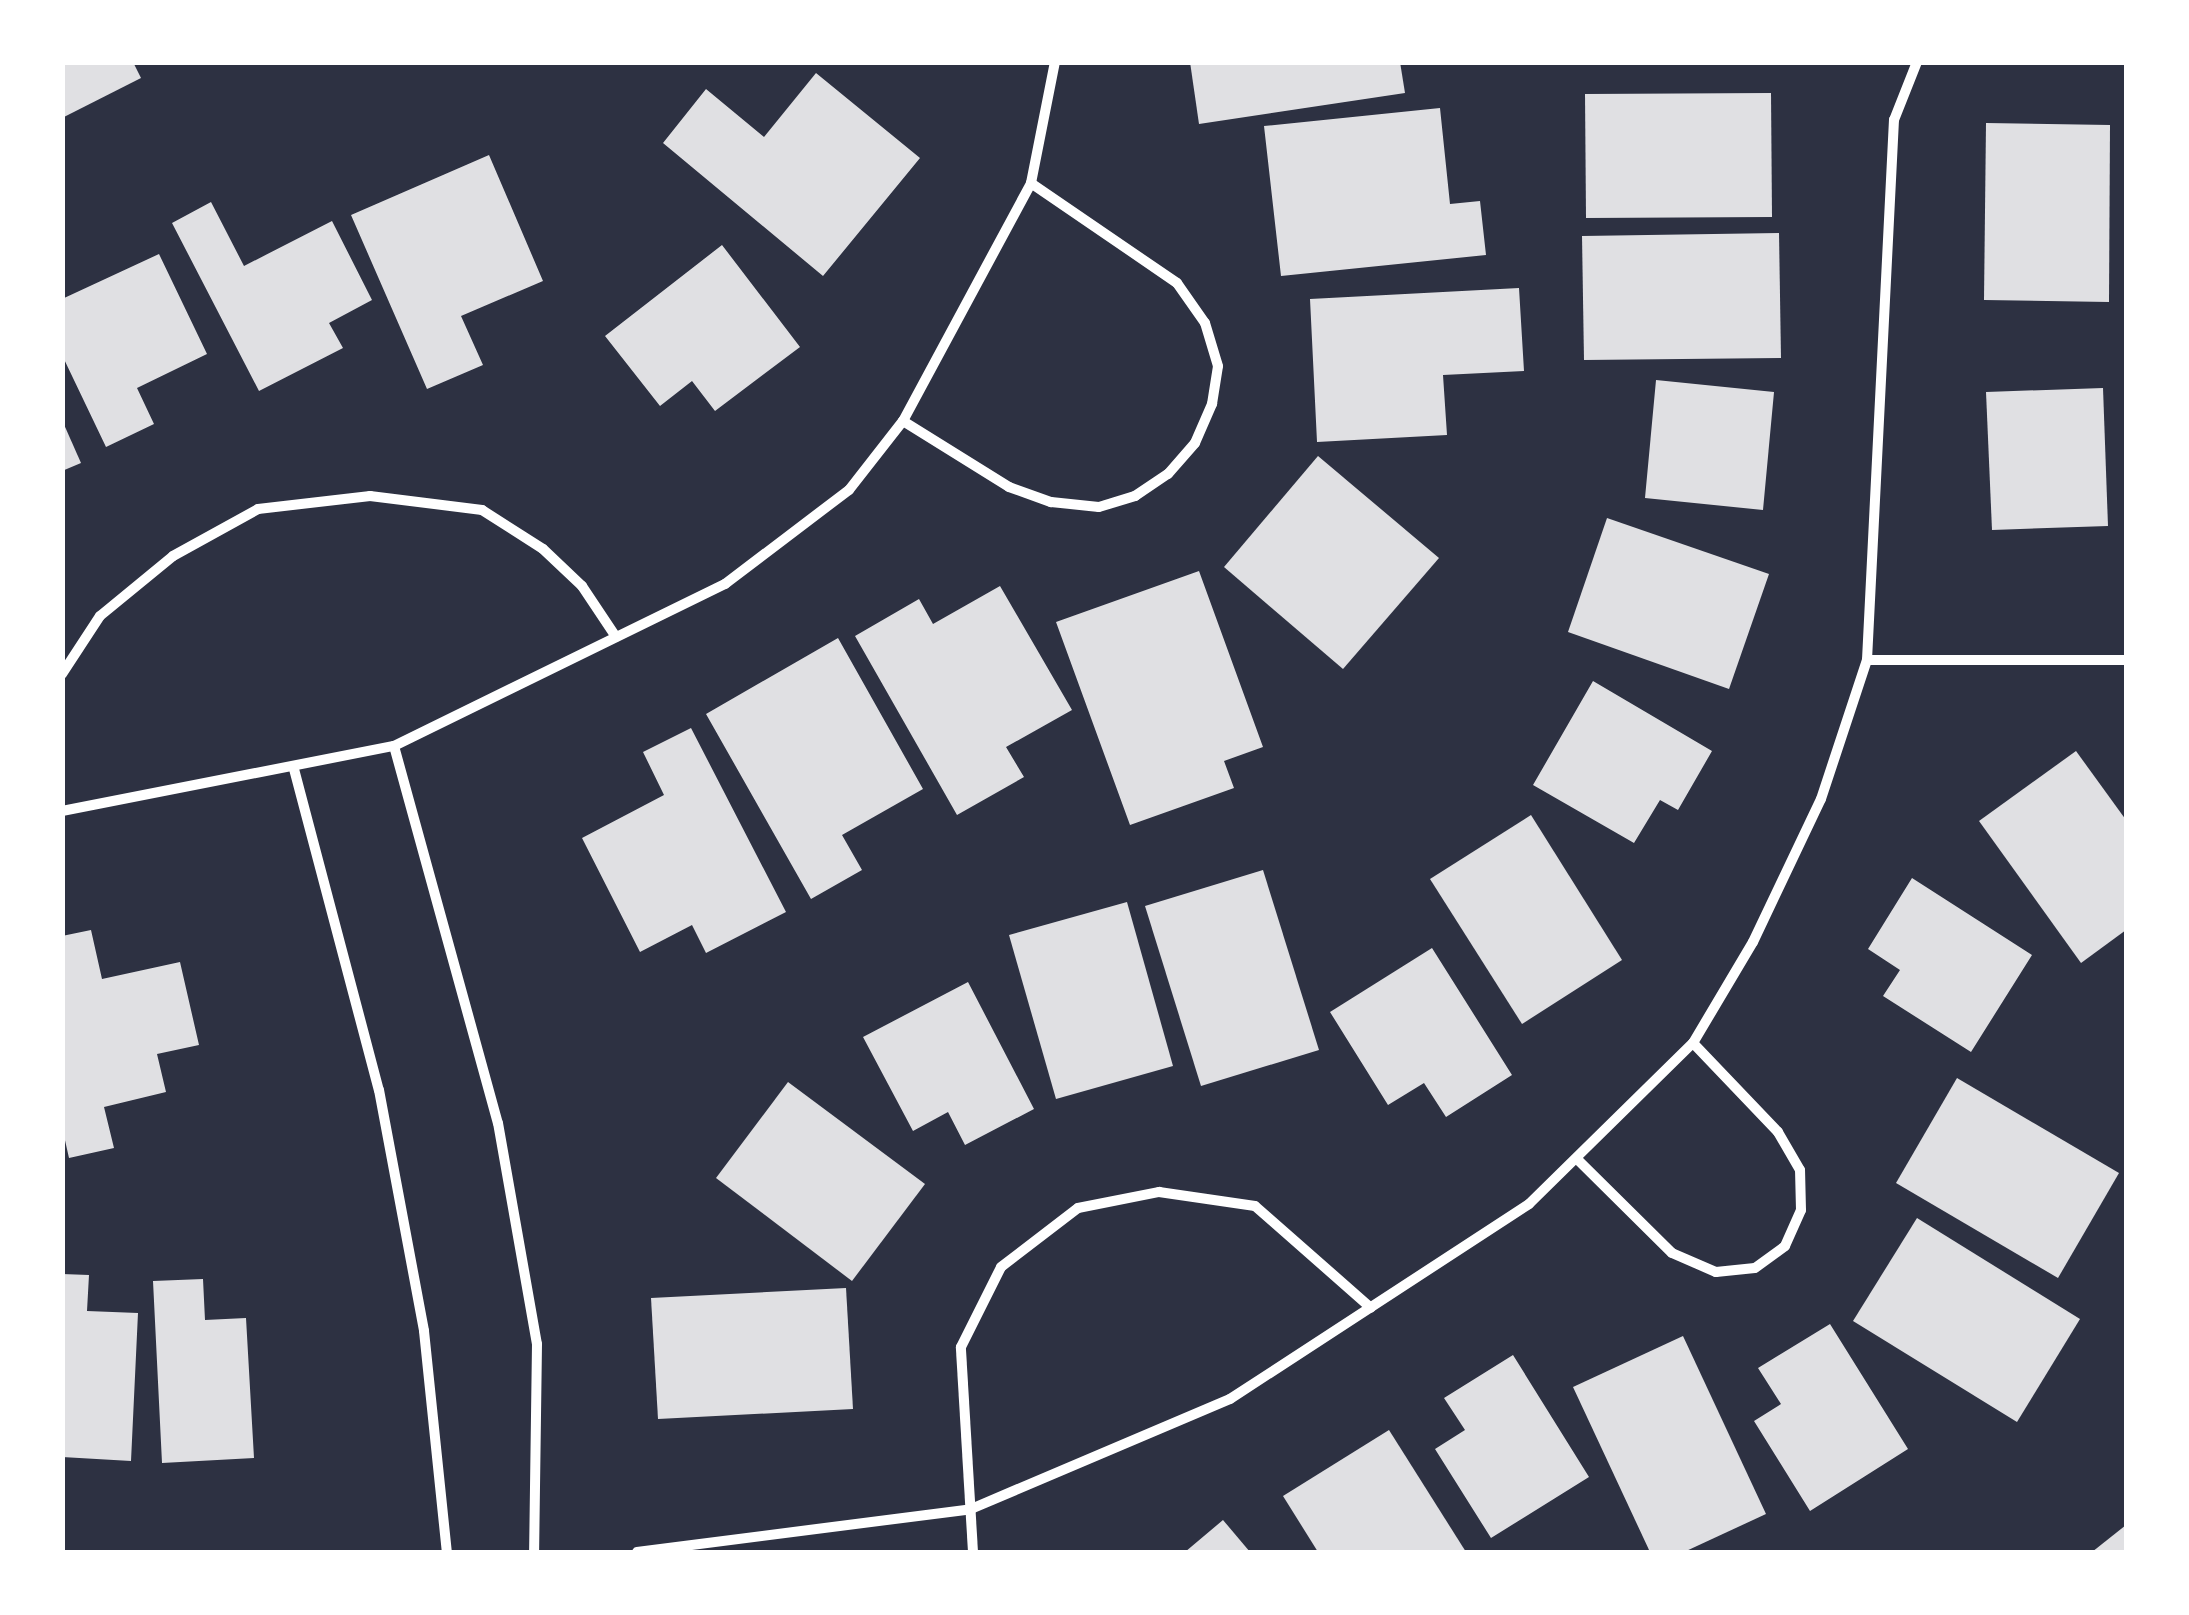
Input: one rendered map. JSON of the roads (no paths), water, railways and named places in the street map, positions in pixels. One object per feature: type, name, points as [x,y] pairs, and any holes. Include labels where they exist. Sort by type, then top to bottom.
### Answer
[{"type":"street","points":[[62,811],[294,769],[394,746],[725,584],[849,490],[903,421],[1031,183],[1055,62]]},
{"type":"street","points":[[637,1552],[971,1509],[1230,1399],[1529,1204],[1693,1043],[1753,942],[1821,799],[1867,660],[1894,120],[1917,62]]},
{"type":"street","points":[[903,421],[1010,487],[1051,502],[1098,507],[1134,496],[1168,474],[1195,443],[1212,404],[1218,366],[1205,323],[1177,283],[1031,183]]},
{"type":"street","points":[[62,674],[100,616],[173,556],[258,509],[370,496],[482,510],[543,550],[582,586],[616,637]]},
{"type":"street","points":[[1867,660],[2126,660]]},
{"type":"street","points":[[394,746],[498,1123],[537,1344],[534,1552]]},
{"type":"street","points":[[294,769],[379,1090],[424,1331],[447,1552]]},
{"type":"street","points":[[1578,1160],[1672,1253],[1716,1272],[1755,1268],[1785,1246],[1801,1210],[1800,1170],[1778,1132],[1693,1043]]},
{"type":"street","points":[[972,1552],[961,1346],[1001,1267],[1078,1208],[1159,1192],[1255,1206],[1371,1308]]}]
